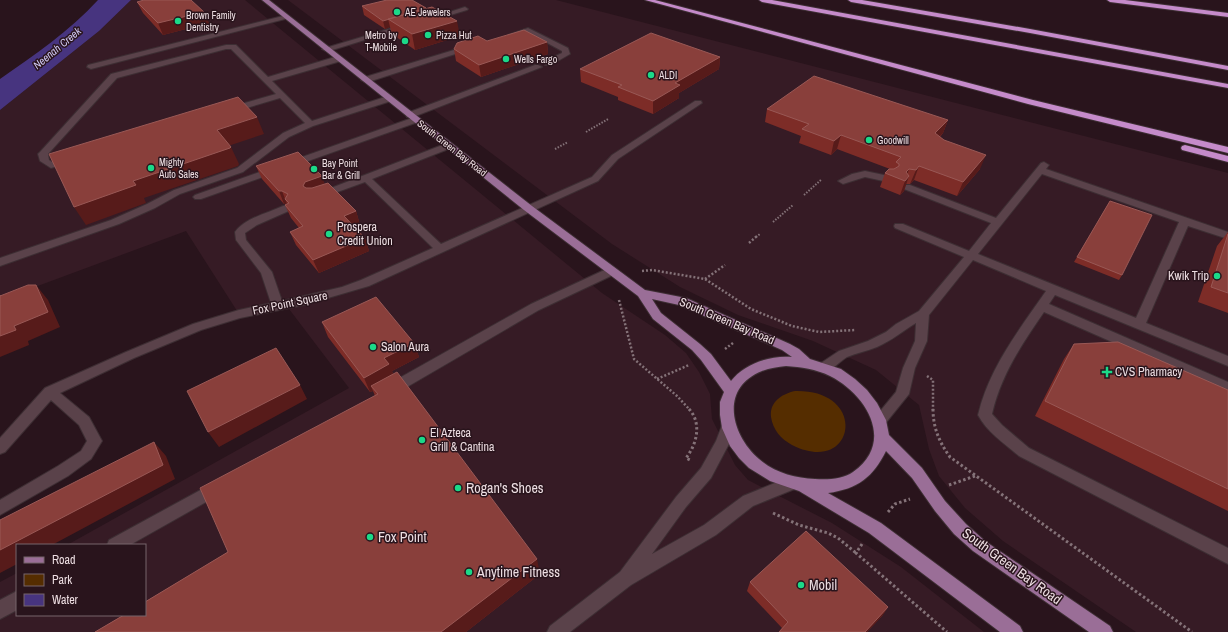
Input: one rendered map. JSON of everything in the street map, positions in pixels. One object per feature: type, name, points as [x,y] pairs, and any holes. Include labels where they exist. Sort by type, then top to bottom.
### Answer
[{"type":"highway","points":[[648,0],[1092,118],[1228,150]]},
{"type":"highway","points":[[762,0],[1228,86]]},
{"type":"highway","points":[[851,0],[1030,31],[1228,68]]},
{"type":"highway","points":[[1110,0],[1228,15]]},
{"type":"highway","points":[[1092,118],[1135,136],[1228,159]]},
{"type":"main road","name":"South Green Bay Road","points":[[265,0],[448,146],[642,293],[658,316],[706,357],[730,391]]},
{"type":"main road","name":"South Green Bay Road","points":[[642,293],[682,301],[786,347],[795,352],[806,363]]},
{"type":"main road","points":[[797,484],[828,487],[852,481],[869,468],[880,452],[882,437],[879,421],[870,402],[854,386],[835,373],[823,368],[806,363],[786,361],[754,369],[741,379],[730,391],[727,400],[726,414],[728,427],[738,447],[755,464],[770,474],[797,484],[875,528],[1014,632]]},
{"type":"main road","name":"South Green Bay Road","points":[[882,437],[917,473],[940,506],[979,546],[1104,632]]},
{"type":"street","points":[[420,22],[465,9]]},
{"type":"street","points":[[91,68],[287,17]]},
{"type":"street","points":[[326,49],[413,24]]},
{"type":"street","points":[[506,37],[528,30],[565,50],[566,54],[548,63]]},
{"type":"street","points":[[365,80],[476,46]]},
{"type":"street","points":[[77,158],[51,165],[45,161],[43,154],[114,76],[226,47],[233,47],[310,124]]},
{"type":"street","points":[[267,80],[338,59]]},
{"type":"street","points":[[198,197],[413,118],[538,67]]},
{"type":"street","points":[[220,113],[281,95]]},
{"type":"street","points":[[0,262],[115,222],[151,206],[177,192],[240,170],[286,135],[310,124],[388,99]]},
{"type":"street","name":"Fox Point Square","points":[[50,392],[130,355],[197,327],[239,314],[345,290],[365,283],[595,179],[615,157],[698,104]]},
{"type":"street","points":[[314,198],[448,146]]},
{"type":"street","points":[[823,368],[843,354],[872,344],[890,335],[900,327],[923,314],[1042,167],[1228,236]]},
{"type":"street","points":[[843,181],[860,173],[888,179]]},
{"type":"street","points":[[366,178],[440,249]]},
{"type":"street","points":[[908,187],[998,222]]},
{"type":"street","points":[[278,306],[266,272],[241,240],[240,232],[253,223],[287,208]]},
{"type":"street","points":[[1139,325],[1185,221]]},
{"type":"street","points":[[899,226],[1228,361]]},
{"type":"street","points":[[380,396],[535,307],[611,271]]},
{"type":"street","points":[[1052,289],[998,375],[987,402],[985,414],[997,429],[1024,452],[1228,556]]},
{"type":"street","points":[[1042,306],[1228,388]]},
{"type":"street","points":[[879,421],[902,394],[908,368],[921,341],[923,314]]},
{"type":"street","points":[[0,448],[50,392],[84,420],[95,441],[86,455],[63,471],[0,508]]},
{"type":"street","points":[[625,579],[680,502],[706,473],[723,442],[728,427]]},
{"type":"street","points":[[117,544],[230,481]]},
{"type":"street","points":[[556,632],[625,579],[710,530],[748,501],[797,484]]},
{"type":"street","points":[[0,610],[16,601]]},
{"type":"path","points":[[586,132],[608,119]]},
{"type":"path","points":[[555,149],[568,142]]},
{"type":"path","points":[[804,195],[821,180]]},
{"type":"path","points":[[773,222],[793,205]]},
{"type":"path","points":[[750,243],[760,234]]},
{"type":"path","points":[[705,279],[725,265]]},
{"type":"path","points":[[634,359],[611,271],[652,270],[705,279],[756,312],[792,326],[819,332],[854,330],[858,332]]},
{"type":"path","points":[[922,373],[933,380],[931,406],[934,426],[942,447],[950,457],[1192,632]]},
{"type":"shaded area","points":[[131,0],[245,0],[602,293],[665,335],[686,353],[699,372],[710,394],[712,419],[735,465],[748,480],[832,523],[901,567],[984,632],[0,632],[0,582],[16,574],[16,616],[146,616],[146,544],[69,544],[349,388],[286,305],[239,314],[186,231],[0,300],[0,110],[99,31]]},
{"type":"shaded area","points":[[288,0],[556,0],[1228,173],[1228,632],[1136,632],[1003,541],[965,508],[939,476],[929,449],[919,405],[876,370],[813,341],[738,315],[680,287],[612,244]]},
{"type":"green space","points":[[795,391],[819,394],[835,403],[844,416],[845,429],[840,441],[830,450],[813,452],[792,445],[784,440],[776,430],[771,417],[772,407],[777,400],[785,394]]},
{"type":"water","name":"Neenah Creek","points":[[98,0],[131,0],[99,31],[0,110],[0,79],[39,52],[64,32]]},
{"type":"building","points":[[144,0],[191,0],[204,12],[158,23],[137,2]]},
{"type":"building","points":[[387,0],[412,0],[426,8],[383,21],[362,6]]},
{"type":"building","points":[[432,7],[457,21],[412,34],[388,19]]},
{"type":"building","points":[[524,30],[547,42],[479,65],[454,49],[457,43],[478,36],[487,41]]},
{"type":"building","name":"ALDI","points":[[651,33],[720,57],[675,83],[680,85],[653,101],[618,87],[622,85],[580,69]]},
{"type":"building","name":"Goodwill","points":[[814,76],[948,120],[935,133],[944,140],[986,155],[963,182],[919,166],[916,170],[909,169],[906,172],[909,176],[905,181],[885,173],[889,169],[894,169],[899,166],[896,162],[901,157],[841,135],[834,141],[802,129],[809,124],[767,109]]},
{"type":"building","points":[[238,97],[257,117],[217,130],[231,147],[230,148],[133,181],[136,185],[74,207],[49,154]]},
{"type":"building","points":[[298,152],[322,176],[305,182],[303,186],[306,188],[312,188],[328,183],[356,211],[344,216],[365,238],[313,260],[290,232],[303,226],[285,205],[289,203],[285,199],[288,194],[279,191],[256,166]]},
{"type":"building","points":[[1110,201],[1152,215],[1122,275],[1077,257]]},
{"type":"building","points":[[1228,234],[1228,293],[1211,287]]},
{"type":"building","points":[[28,285],[36,285],[48,312],[14,326],[16,330],[0,336],[0,296]]},
{"type":"building","name":"Salon Aura","points":[[376,297],[414,343],[384,358],[389,364],[364,378],[322,322]]},
{"type":"building","name":"CVS Pharmacy","points":[[1118,342],[1228,390],[1228,489],[1045,401],[1074,344]]},
{"type":"building","points":[[276,348],[300,385],[208,432],[187,391]]},
{"type":"building","name":"Fox Point","points":[[397,372],[537,559],[441,632],[95,632],[122,616],[146,616],[146,601],[228,552],[200,488],[378,394],[371,386]]},
{"type":"building","points":[[154,442],[163,465],[0,550],[0,520]]},
{"type":"building","name":"Mobil","points":[[806,531],[888,607],[865,632],[779,632],[788,622],[750,582]]},
{"type":"place","name":"AE Jewelers","points":[[397,12]]},
{"type":"place","name":"Brown Family Dentistry","points":[[178,21]]},
{"type":"place","name":"Pizza Hut","points":[[428,35]]},
{"type":"place","name":"Metro by T-Mobile","points":[[405,41]]},
{"type":"place","name":"Wells Fargo","points":[[506,59]]},
{"type":"place","name":"ALDI","points":[[651,75]]},
{"type":"place","name":"Goodwill","points":[[869,140]]},
{"type":"place","name":"Mighty Auto Sales","points":[[151,168]]},
{"type":"place","name":"Bay Point Bar & Grill","points":[[314,169]]},
{"type":"place","name":"Prospera Credit Union","points":[[329,234]]},
{"type":"place","name":"Kwik Trip","points":[[1217,276]]},
{"type":"place","name":"Salon Aura","points":[[373,347]]},
{"type":"place","name":"CVS Pharmacy","points":[[1107,372]]},
{"type":"place","name":"El Azteca Grill & Cantina","points":[[422,440]]},
{"type":"place","name":"Rogan's Shoes","points":[[458,488]]},
{"type":"place","name":"Fox Point","points":[[370,537]]},
{"type":"place","name":"Anytime Fitness","points":[[469,572]]},
{"type":"place","name":"Mobil","points":[[801,585]]}]
